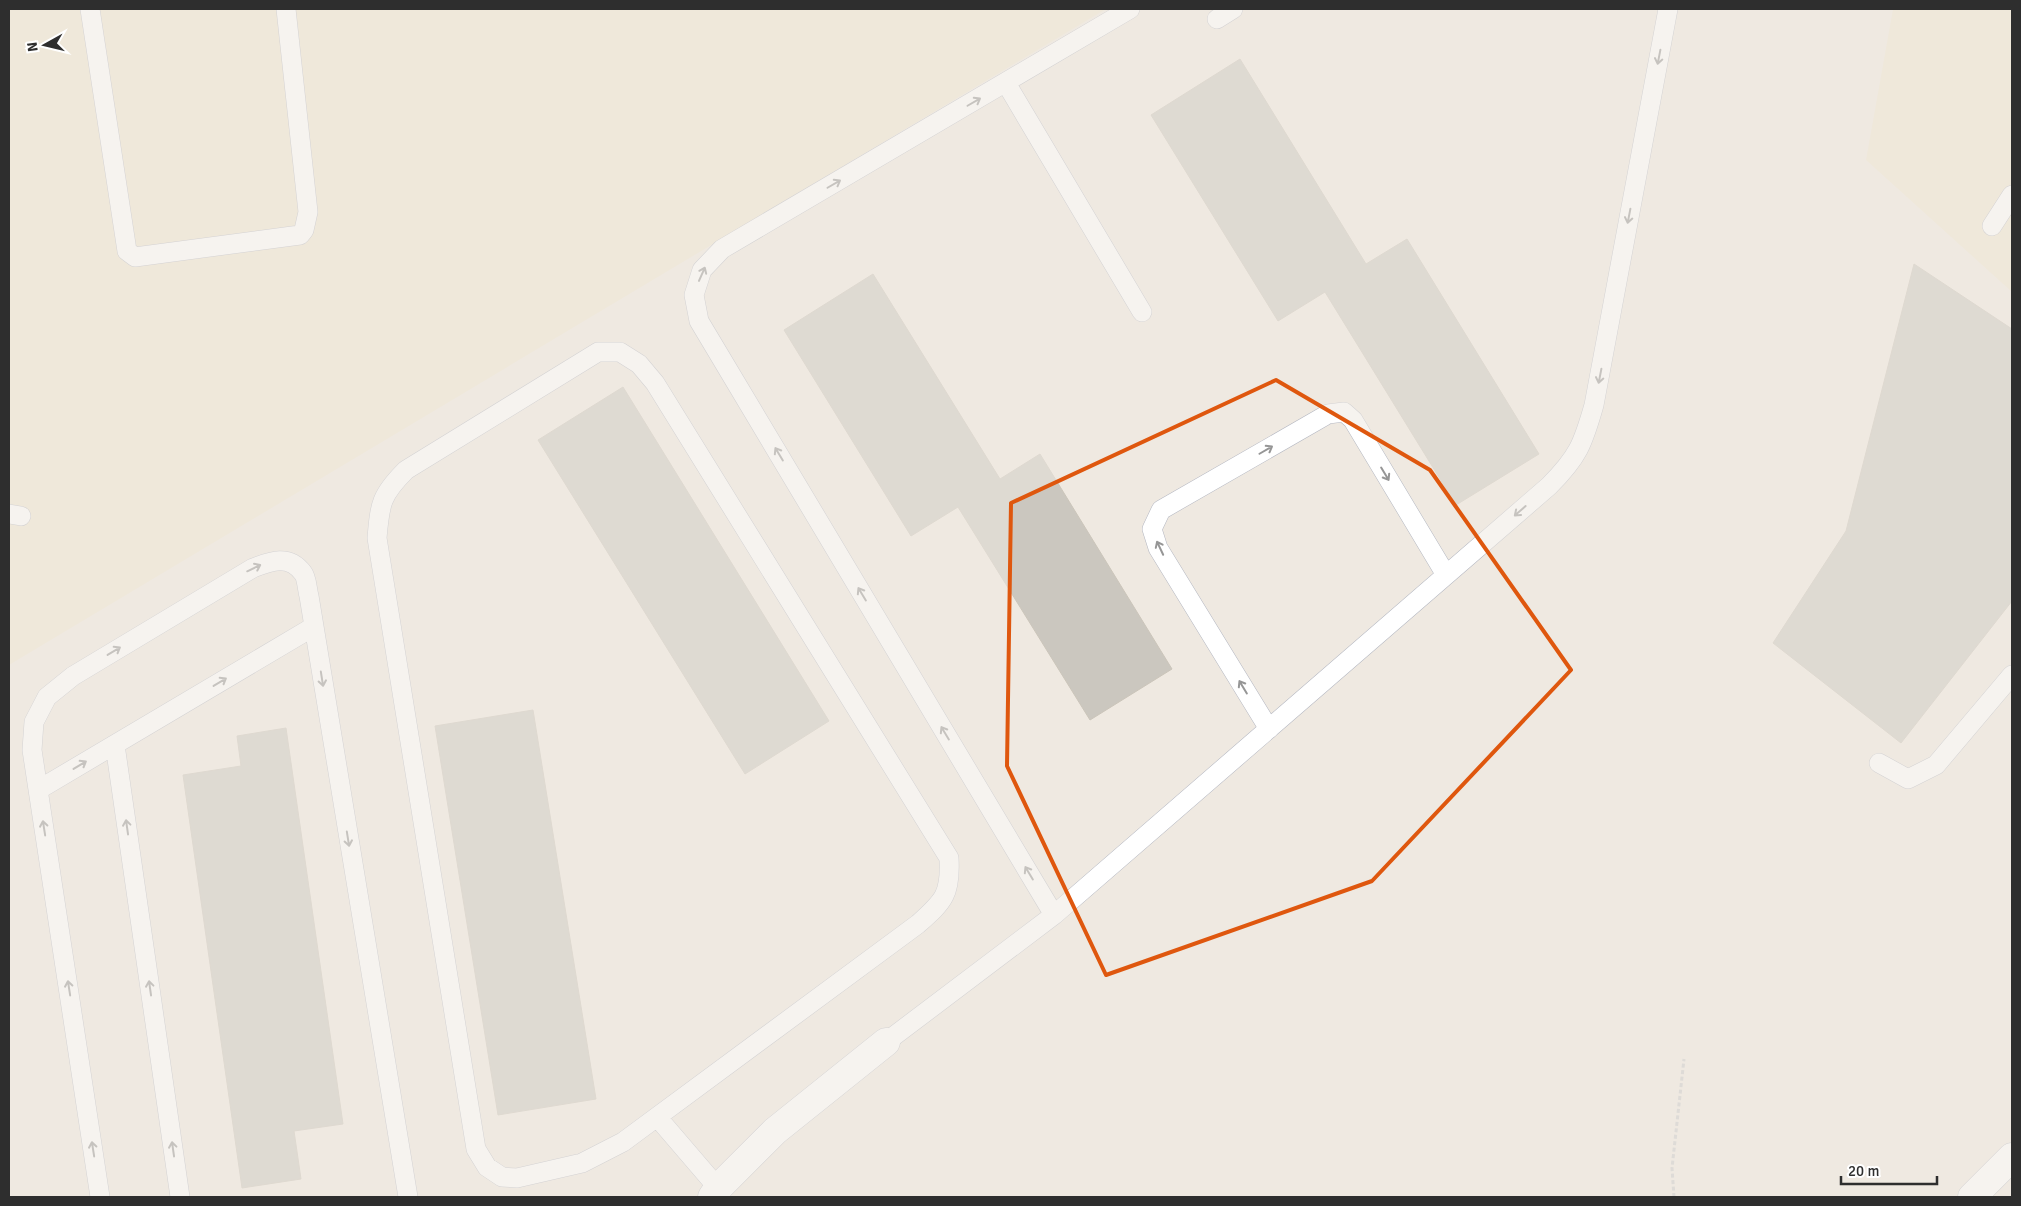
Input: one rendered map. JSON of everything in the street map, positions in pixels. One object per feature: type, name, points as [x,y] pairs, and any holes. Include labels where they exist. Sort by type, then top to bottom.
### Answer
[{"type":"street","points":[[715,1193],[775,1131],[886,1042]]},
{"type":"street","points":[[1972,1197],[2012,1157]]},
{"type":"lane","points":[[90,9],[127,251],[136,257],[300,235],[304,230],[308,212],[286,9]]},
{"type":"lane","points":[[1054,914],[699,321],[694,295],[702,270],[722,249],[1130,9]]},
{"type":"lane","points":[[886,1042],[1054,914],[1549,486],[1568,466],[1584,441],[1594,405],[1668,9]]},
{"type":"lane","points":[[1006,83],[1142,312]]},
{"type":"lane","points":[[1992,226],[2012,195]]},
{"type":"lane","points":[[598,352],[620,352],[639,364],[655,383],[949,858],[950,880],[940,905],[918,924],[658,1118],[623,1142],[582,1163],[518,1178],[502,1177],[487,1167],[476,1149],[377,538],[379,511],[388,489],[406,470],[598,352]]},
{"type":"lane","points":[[1269,729],[1158,548],[1152,529],[1161,510],[1328,414],[1344,412],[1353,420],[1446,575]]},
{"type":"lane","points":[[100,1197],[32,750],[34,722],[47,698],[73,676],[253,568],[272,560],[291,562],[304,574],[408,1197]]},
{"type":"lane","points":[[38,790],[313,627]]},
{"type":"lane","points":[[1880,764],[1908,779],[1936,765],[2012,675]]},
{"type":"lane","points":[[114,745],[180,1197]]},
{"type":"lane","points":[[658,1118],[715,1193]]},
{"type":"path","points":[[1674,1197],[1672,1168],[1684,1060]]},
{"type":"highlighted area","points":[[1276,380],[1430,470],[1571,670],[1372,881],[1106,975],[1007,766],[1011,503]]},
{"type":"shaded area","points":[[9,9],[1106,9],[9,665]]},
{"type":"shaded area","points":[[1893,9],[2012,9],[2012,292],[1866,160]]},
{"type":"building","points":[[1240,59],[1366,264],[1407,239],[1539,454],[1456,505],[1325,292],[1278,321],[1151,115]]},
{"type":"building","points":[[1914,264],[2012,329],[2012,601],[1901,743],[1773,643],[1846,531]]},
{"type":"building","points":[[873,274],[1000,479],[1040,454],[1172,669],[1090,720],[958,507],[911,536],[784,330]]},
{"type":"building","points":[[623,387],[829,721],[745,774],[538,440]]},
{"type":"building","points":[[533,710],[596,1099],[498,1115],[435,726]]},
{"type":"building","points":[[286,728],[343,1124],[294,1131],[301,1179],[242,1188],[183,775],[241,766],[237,736]]}]
